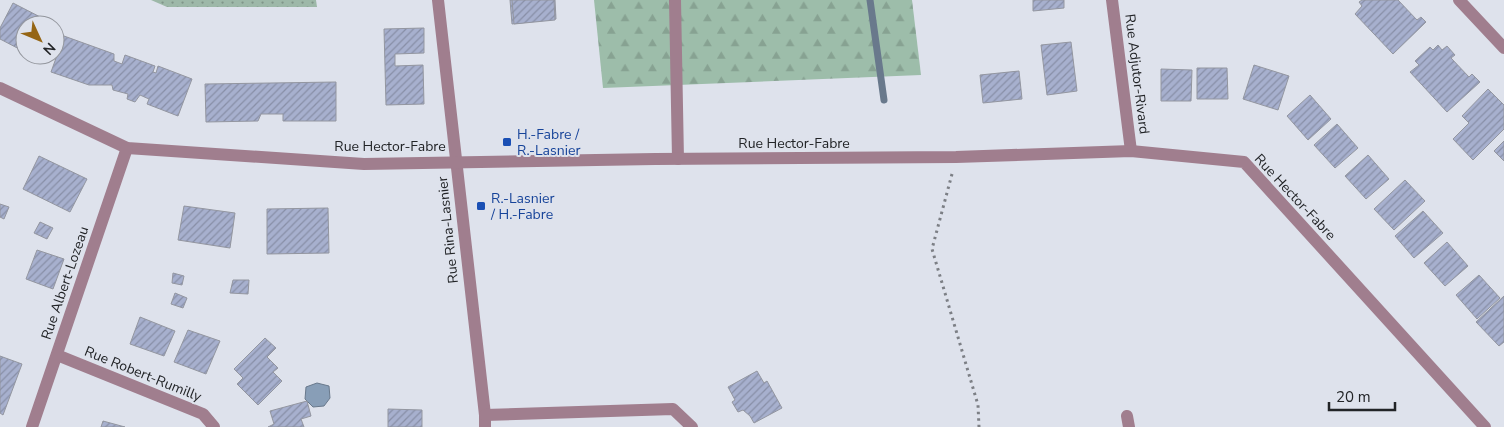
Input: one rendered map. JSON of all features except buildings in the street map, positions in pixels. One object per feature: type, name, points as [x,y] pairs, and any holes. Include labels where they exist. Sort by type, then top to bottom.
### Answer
[{"type":"street","name":"Rue Rina-Lasnier","points":[[438,0],[485,421]]},
{"type":"street","points":[[675,0],[678,159]]},
{"type":"street","name":"Rue Adjutor-Rivard","points":[[1112,0],[1132,151]]},
{"type":"street","points":[[1459,0],[1504,48]]},
{"type":"street","name":"Rue Hector-Fabre","points":[[0,88],[127,148],[364,164],[956,157],[1132,151],[1244,162],[1485,427]]},
{"type":"street","name":"Rue Albert-Lozeau","points":[[32,427],[127,148]]},
{"type":"street","name":"Rue Robert-Rumilly","points":[[57,355],[203,414],[214,427]]},
{"type":"street","points":[[485,421],[673,410],[692,427]]},
{"type":"path","points":[[956,157],[932,249],[978,405],[979,427]]},
{"type":"green space","points":[[151,0],[316,0],[317,7],[167,7]]},
{"type":"green space","points":[[594,0],[912,0],[921,75],[603,88]]},
{"type":"water","points":[[317,383],[329,386],[330,398],[324,406],[313,407],[305,399],[306,387]]},
{"type":"waterway","points":[[870,0],[884,100]]},
{"type":"place","name":"H.-Fabre / R.-Lasnier","points":[[507,142]]},
{"type":"place","name":"R.-Lasnier / H.-Fabre","points":[[481,206]]}]
